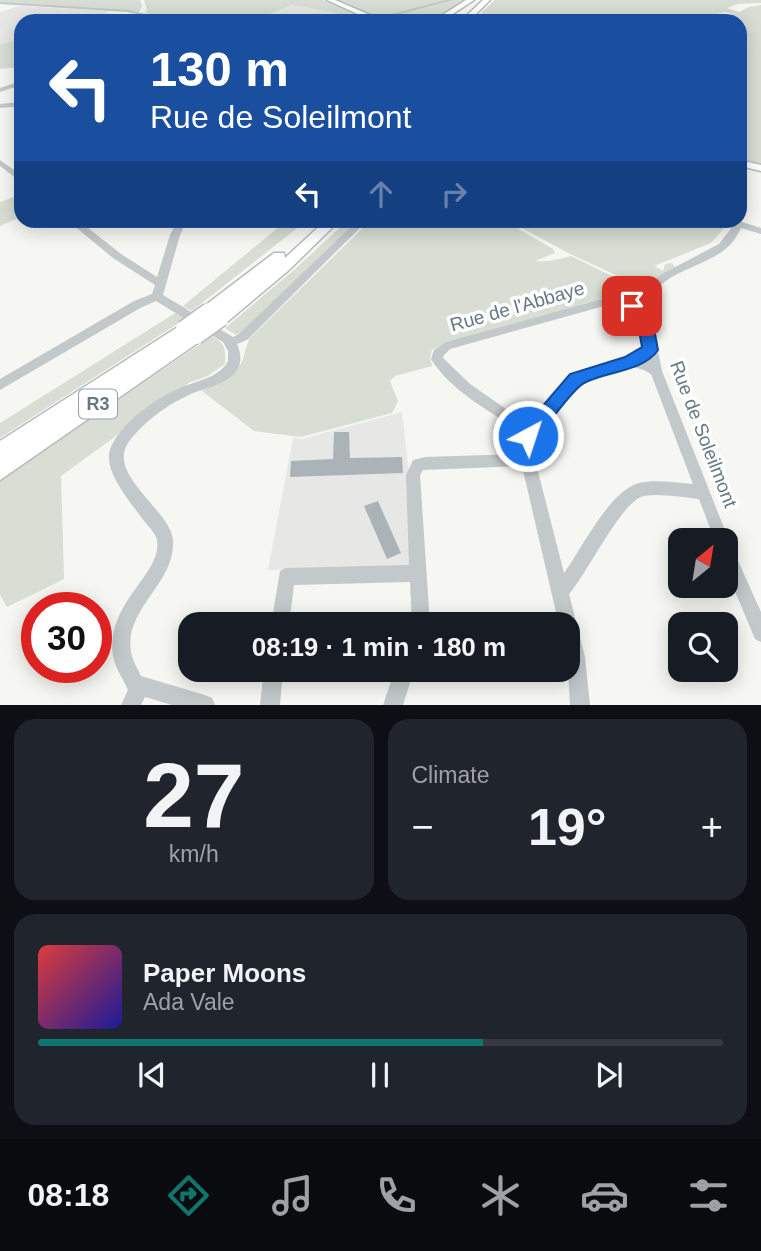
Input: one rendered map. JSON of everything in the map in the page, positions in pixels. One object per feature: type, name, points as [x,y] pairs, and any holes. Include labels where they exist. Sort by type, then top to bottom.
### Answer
[{"type":"highway","points":[[448,14],[471,0]]},
{"type":"highway","points":[[466,14],[483,1]]},
{"type":"highway","name":"R3","points":[[215,315],[309,228]]},
{"type":"highway","name":"R3","points":[[0,471],[284,267],[325,228]]},
{"type":"highway","name":"R3","points":[[0,452],[190,333]]},
{"type":"main road","points":[[330,0],[354,14]]},
{"type":"street","points":[[404,14],[452,0]]},
{"type":"street","points":[[0,3],[143,14]]},
{"type":"street","points":[[0,11],[20,5]]},
{"type":"street","points":[[139,13],[144,10],[143,5]]},
{"type":"street","points":[[0,162],[14,173]]},
{"type":"street","points":[[81,228],[234,353]]},
{"type":"street","points":[[2,380],[138,304],[158,290],[179,228]]},
{"type":"street","points":[[205,705],[135,684],[123,665],[119,645],[132,607],[164,559],[168,547],[165,536],[124,477],[116,460],[117,448],[133,427],[180,393],[219,378],[243,337],[356,228]]},
{"type":"street","points":[[650,289],[686,263],[722,247],[735,228]]},
{"type":"street","name":"Rue de l'Abbaye","points":[[528,436],[522,426],[465,386],[442,366],[437,359],[438,353],[446,346],[650,289]]},
{"type":"street","name":"Rue de Soleilmont","points":[[650,289],[642,302],[650,350],[718,528]]},
{"type":"street","points":[[606,301],[627,303],[644,318]]},
{"type":"street","points":[[564,612],[528,460],[528,436],[576,379],[631,361],[650,350]]},
{"type":"street","points":[[631,361],[656,371]]},
{"type":"street","points":[[420,612],[413,475],[418,465],[528,460]]},
{"type":"street","points":[[559,592],[572,580],[623,500],[638,490],[703,492]]},
{"type":"street","points":[[282,612],[286,577],[416,573]]},
{"type":"street","points":[[738,578],[761,633]]},
{"type":"street","points":[[270,705],[273,682]]},
{"type":"street","points":[[393,705],[401,682]]},
{"type":"street","points":[[578,682],[580,705]]},
{"type":"street","points":[[131,705],[140,685]]},
{"type":"shaded area","points":[[0,0],[140,0],[142,6],[139,12]]},
{"type":"shaded area","points":[[144,0],[322,0],[357,14],[336,14],[292,5],[270,14],[150,14],[145,13],[147,10]]},
{"type":"shaded area","points":[[335,0],[449,0],[401,14],[370,14]]},
{"type":"shaded area","points":[[455,0],[467,0],[444,14],[402,14]]},
{"type":"shaded area","points":[[495,0],[761,0],[761,3],[738,4],[727,8],[739,12],[761,5],[761,164],[747,161],[747,14],[482,14]]},
{"type":"shaded area","points":[[292,5],[335,14],[270,14]]},
{"type":"shaded area","points":[[19,6],[110,11],[104,12],[110,14],[14,14],[14,41],[0,44],[0,12]]},
{"type":"shaded area","points":[[14,41],[14,68],[0,69],[0,44]]},
{"type":"shaded area","points":[[14,197],[14,220],[0,226],[0,202]]},
{"type":"shaded area","points":[[278,228],[297,228],[192,311],[183,306]]},
{"type":"shaded area","points":[[339,228],[353,228],[243,332],[236,335],[225,328]]},
{"type":"shaded area","points":[[363,228],[517,228],[553,249],[555,253],[535,261],[571,256],[618,279],[620,277],[522,228],[724,228],[711,243],[654,266],[663,271],[665,264],[672,263],[675,267],[649,286],[449,342],[432,350],[432,366],[395,376],[390,381],[398,401],[392,413],[301,437],[254,431],[202,391],[236,370],[242,362],[249,339]]},
{"type":"shaded area","points":[[177,312],[185,319],[0,438],[0,423]]},
{"type":"shaded area","points":[[212,336],[224,347],[225,364],[206,377],[190,382],[61,476],[64,579],[38,592],[21,592],[21,600],[7,607],[0,595],[0,480]]},
{"type":"shaded area","points":[[402,412],[409,473],[409,566],[268,570],[293,438],[302,439]]},
{"type":"building","points":[[334,432],[349,432],[350,458],[402,457],[403,473],[290,477],[291,461],[333,459]]},
{"type":"building","points":[[378,501],[401,553],[387,559],[364,506]]},
{"type":"route","points":[[528,436],[576,379],[631,361],[650,350],[644,318],[632,306]]}]
